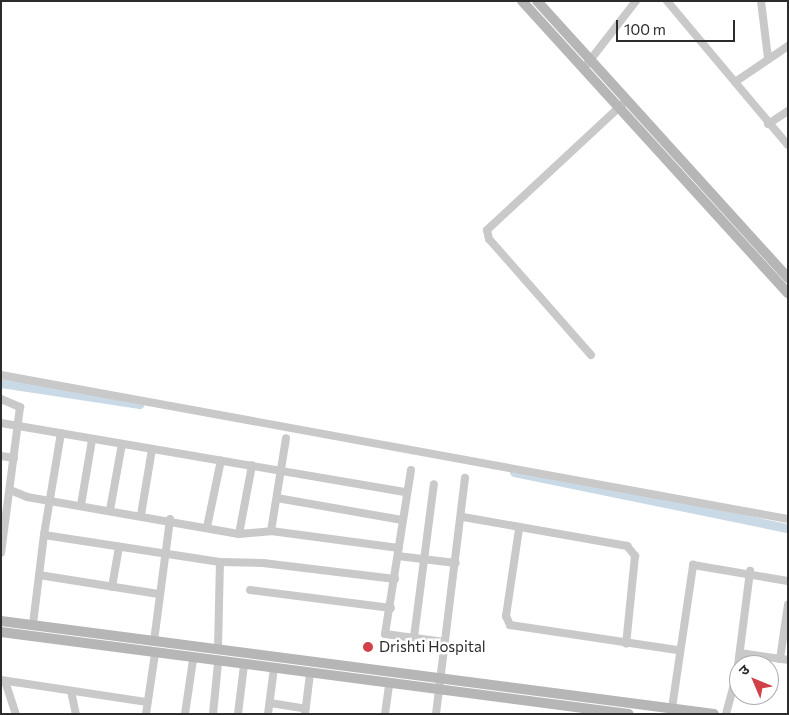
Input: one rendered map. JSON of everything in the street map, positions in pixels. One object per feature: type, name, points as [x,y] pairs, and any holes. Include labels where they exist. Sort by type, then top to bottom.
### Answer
[{"type":"street","points":[[522,1],[627,100],[788,278]]},
{"type":"street","points":[[587,64],[636,1]]},
{"type":"street","points":[[667,1],[768,124],[788,145]]},
{"type":"street","points":[[761,1],[768,58]]},
{"type":"street","points":[[534,14],[540,2],[619,108],[788,293]]},
{"type":"street","points":[[735,82],[788,46]]},
{"type":"street","points":[[591,355],[489,239],[487,230],[627,100]]},
{"type":"street","points":[[768,124],[788,111]]},
{"type":"street","points":[[1,375],[788,519]]},
{"type":"street","points":[[1,400],[18,404],[18,425],[1,553]]},
{"type":"street","points":[[1,423],[406,492]]},
{"type":"street","points":[[33,624],[44,535],[61,433]]},
{"type":"street","points":[[271,532],[286,438]]},
{"type":"street","points":[[81,506],[92,440]]},
{"type":"street","points":[[110,510],[122,444]]},
{"type":"street","points":[[141,515],[152,449]]},
{"type":"street","points":[[1,456],[14,458]]},
{"type":"street","points":[[207,527],[221,460]]},
{"type":"street","points":[[239,534],[252,465]]},
{"type":"street","points":[[411,470],[406,492],[391,608],[385,634],[444,642]]},
{"type":"street","points":[[436,714],[439,678],[463,517],[465,478]]},
{"type":"street","points":[[414,637],[434,484]]},
{"type":"street","points":[[10,490],[50,501],[170,519],[239,534],[271,532],[456,563]]},
{"type":"street","points":[[277,498],[402,520]]},
{"type":"street","points":[[463,517],[519,529],[623,544],[633,551],[626,644]]},
{"type":"street","points":[[154,641],[170,519]]},
{"type":"street","points":[[519,529],[506,616],[510,625],[626,644],[677,650]]},
{"type":"street","points":[[44,535],[164,555],[220,562],[263,562],[395,579]]},
{"type":"street","points":[[112,587],[119,547]]},
{"type":"street","points":[[218,649],[220,562]]},
{"type":"street","points":[[678,710],[677,650],[693,565],[750,572],[788,581]]},
{"type":"street","points":[[726,714],[740,654],[750,572]]},
{"type":"street","points":[[40,575],[159,594]]},
{"type":"street","points":[[250,590],[391,608]]},
{"type":"street","points":[[740,654],[784,660],[788,605]]},
{"type":"street","points":[[1,621],[714,714]]},
{"type":"street","points":[[1,632],[193,660],[274,668],[588,711],[629,714]]},
{"type":"street","points":[[146,714],[155,654]]},
{"type":"street","points":[[184,714],[193,660]]},
{"type":"street","points":[[213,714],[218,663]]},
{"type":"street","points":[[238,714],[244,665]]},
{"type":"street","points":[[268,714],[274,668]]},
{"type":"street","points":[[270,703],[306,711],[310,674]]},
{"type":"street","points":[[16,714],[3,681],[148,702]]},
{"type":"street","points":[[386,714],[390,684]]},
{"type":"street","points":[[71,691],[76,714]]},
{"type":"waterway","points":[[1,383],[139,404]]},
{"type":"waterway","points":[[514,472],[788,528]]},
{"type":"place","name":"Drishti Hospital","points":[[368,647]]}]
